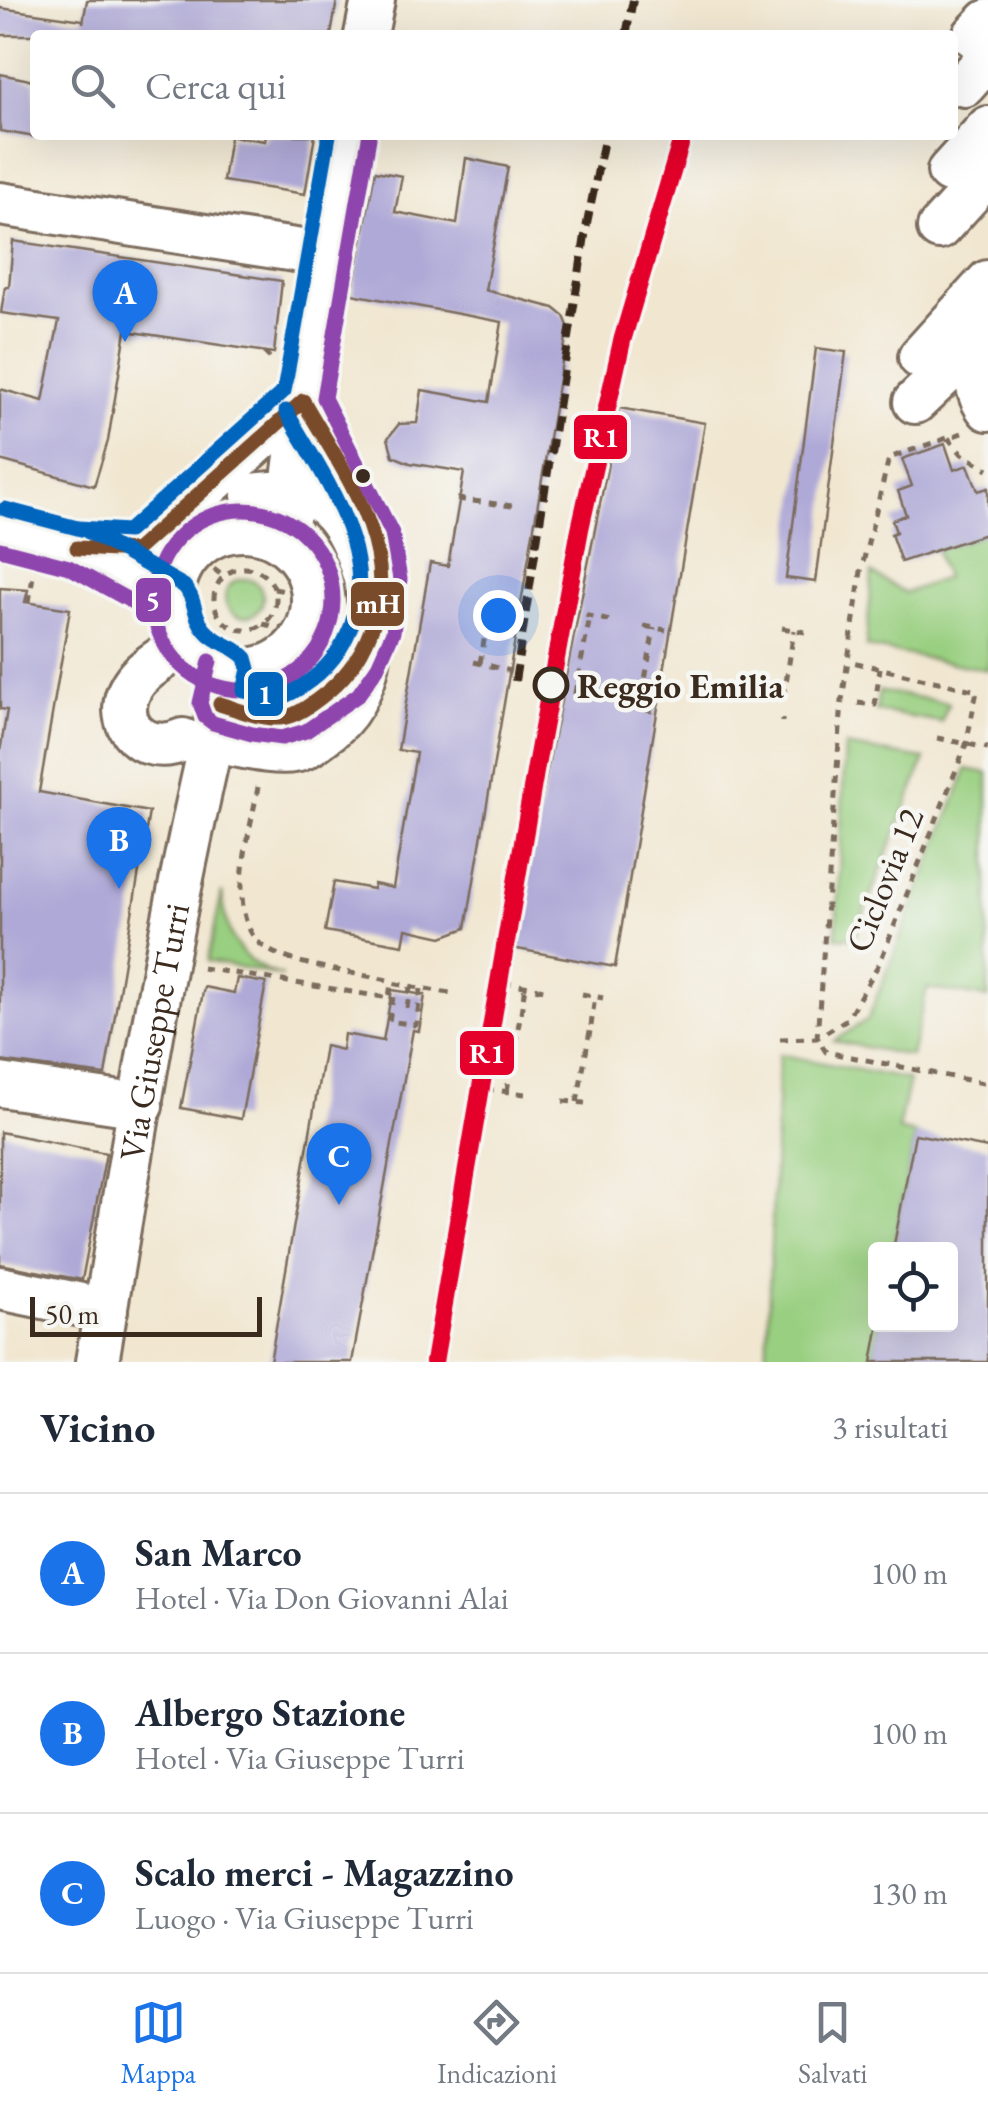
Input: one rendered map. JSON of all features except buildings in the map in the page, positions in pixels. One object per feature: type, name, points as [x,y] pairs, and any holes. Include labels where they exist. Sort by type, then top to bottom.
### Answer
[{"type":"street","points":[[367,30],[372,0]]},
{"type":"street","points":[[980,59],[969,172],[938,246],[988,213]]},
{"type":"street","points":[[273,493],[322,501],[349,534],[366,578],[318,604],[292,650],[220,704],[158,746],[141,740],[127,724],[127,697],[180,622],[177,575],[206,543],[273,493],[306,385],[348,140]]},
{"type":"street","points":[[0,204],[328,255]]},
{"type":"street","points":[[928,311],[988,249]]},
{"type":"street","points":[[920,358],[988,282]]},
{"type":"street","points":[[981,419],[975,369],[988,291]]},
{"type":"street","points":[[915,402],[980,340]]},
{"type":"street","points":[[135,550],[306,385]]},
{"type":"street","points":[[306,385],[373,538],[380,578],[318,604]]},
{"type":"street","points":[[273,493],[318,604]]},
{"type":"street","points":[[0,528],[77,548],[124,572],[180,622],[205,658],[220,704]]},
{"type":"street","points":[[77,548],[135,550],[206,543],[254,531],[360,658],[344,680],[296,714],[279,718],[220,704]]},
{"type":"street","name":"Via Giuseppe Turri","points":[[97,1362],[140,1106],[220,704]]},
{"type":"street","points":[[0,1085],[140,1106]]},
{"type":"street","points":[[0,1288],[106,1310]]},
{"type":"path","points":[[981,419],[948,438],[962,454],[988,469]]},
{"type":"path","name":"Ciclovia 12","points":[[817,1038],[842,701],[861,570],[889,458],[948,438]]},
{"type":"path","points":[[457,499],[512,506]]},
{"type":"path","points":[[242,567],[262,572],[318,604],[245,630],[226,624],[215,610],[214,592],[223,576],[242,567]]},
{"type":"path","points":[[29,602],[34,571]]},
{"type":"path","points":[[512,671],[477,662],[491,602],[522,607]]},
{"type":"path","points":[[263,624],[274,608],[318,604]]},
{"type":"path","points":[[570,612],[611,621]]},
{"type":"path","points":[[576,693],[590,617]]},
{"type":"path","points":[[644,626],[666,630]]},
{"type":"path","points":[[640,709],[654,628]]},
{"type":"path","points":[[782,628],[805,632]]},
{"type":"path","points":[[784,696],[794,630]]},
{"type":"path","points":[[848,661],[880,668],[875,705],[858,703]]},
{"type":"path","name":"Ciclovia 12","points":[[817,1038],[848,1019],[880,962],[966,745],[977,690],[880,668]]},
{"type":"path","points":[[557,690],[597,697]]},
{"type":"path","points":[[629,707],[653,711]]},
{"type":"path","points":[[937,738],[988,748]]},
{"type":"path","points":[[261,774],[241,884],[244,920],[263,948],[387,980]]},
{"type":"path","points":[[199,968],[389,998],[392,984],[455,994]]},
{"type":"path","points":[[504,982],[544,990]]},
{"type":"path","points":[[507,1091],[525,986]]},
{"type":"path","points":[[406,1008],[410,987]]},
{"type":"path","points":[[394,997],[389,1021],[416,1025],[421,988]]},
{"type":"path","points":[[577,1102],[599,997],[582,994]]},
{"type":"path","points":[[780,1039],[817,1038],[826,1052],[988,1084]]},
{"type":"path","points":[[486,1088],[525,1094]]},
{"type":"path","points":[[563,1101],[585,1103]]},
{"type":"green space","points":[[988,533],[988,670],[866,647],[872,573],[905,593],[945,578],[936,550]]},
{"type":"green space","points":[[244,579],[257,585],[263,598],[257,611],[244,617],[231,611],[225,598],[231,585]]},
{"type":"green space","points":[[879,691],[949,703],[941,722],[876,711]]},
{"type":"green space","points":[[845,746],[925,759],[854,938],[836,937]]},
{"type":"green space","points":[[967,769],[988,773],[988,998],[927,988],[911,1056],[834,1041],[868,1019]]},
{"type":"green space","points":[[222,892],[226,921],[237,945],[255,964],[283,976],[208,961]]},
{"type":"green space","points":[[779,1054],[909,1080],[898,1130],[915,1134],[894,1242],[868,1242],[868,1332],[878,1332],[872,1362],[766,1362]]},
{"type":"railway","points":[[627,30],[633,0]]},
{"type":"railway","points":[[515,681],[587,223],[604,140]]},
{"type":"transit line","name":"1","points":[[78,528],[128,531],[284,391],[328,140]]},
{"type":"transit line","name":"5","points":[[210,661],[200,703],[205,717],[252,734],[282,738],[306,731],[358,695],[377,668],[393,632],[400,579],[392,533],[324,398],[369,140]]},
{"type":"transit line","name":"R1","points":[[434,1362],[580,529],[622,341],[682,140]]},
{"type":"transit line","name":"mH","points":[[77,548],[135,551],[303,401]]},
{"type":"transit line","name":"mH","points":[[220,704],[272,718],[302,711],[350,668],[376,615],[380,575],[372,533],[346,474],[303,401]]},
{"type":"transit line","name":"1","points":[[5,509],[85,530],[184,586],[205,630],[246,658],[249,669],[244,691],[283,697],[319,673],[340,649],[356,610],[359,580],[346,521],[286,411]]},
{"type":"transit line","name":"5","points":[[243,510],[277,517],[306,537],[326,566],[333,600],[326,634],[306,663],[277,683],[243,690],[209,683],[180,663],[160,634],[153,600],[160,566],[180,537],[209,517],[243,510]]},
{"type":"transit line","name":"5","points":[[0,549],[69,567],[163,619]]},
{"type":"place","name":"San Marco","points":[[125,342]]},
{"type":"place","name":"Reggio Emilia","points":[[551,685]]},
{"type":"place","name":"Albergo Stazione","points":[[119,889]]},
{"type":"place","name":"Scalo merci - Magazzino","points":[[339,1205]]}]
